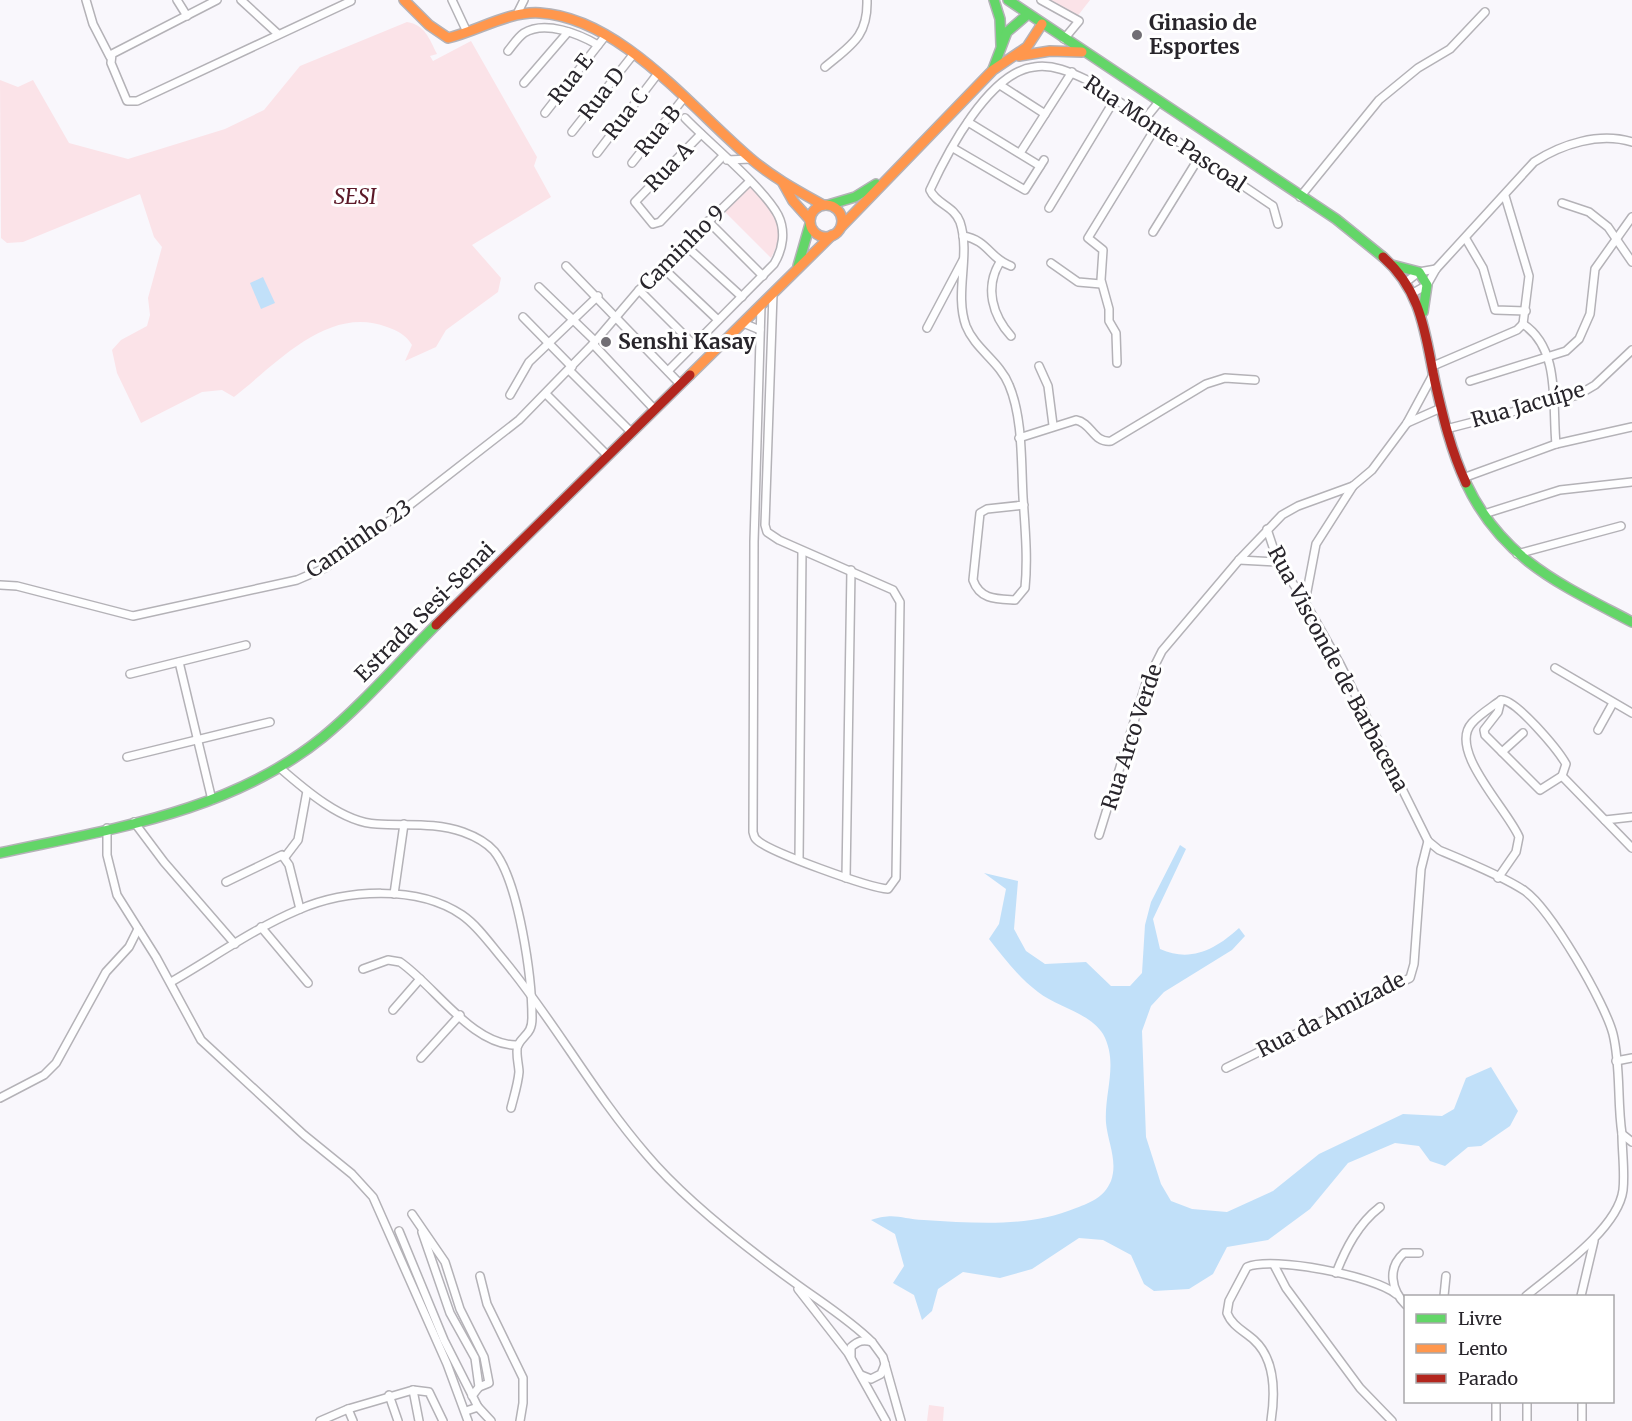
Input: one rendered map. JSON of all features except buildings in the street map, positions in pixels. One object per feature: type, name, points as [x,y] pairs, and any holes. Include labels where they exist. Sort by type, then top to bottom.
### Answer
[{"type":"street","points":[[86,0],[93,24],[110,57],[125,98],[129,102],[137,101],[353,0]]},
{"type":"street","points":[[177,0],[187,16]]},
{"type":"street","points":[[110,57],[217,0]]},
{"type":"street","points":[[241,0],[278,34]]},
{"type":"street","points":[[404,0],[429,25],[448,38],[517,14],[556,15],[586,24],[606,35],[751,159],[783,183],[840,213],[841,226]]},
{"type":"street","points":[[452,0],[467,32]]},
{"type":"street","points":[[517,14],[524,0]]},
{"type":"street","points":[[825,67],[857,40],[864,28],[867,0]]},
{"type":"street","points":[[994,0],[1000,19],[1002,50]]},
{"type":"street","points":[[1008,0],[1300,197],[1391,264],[1407,282],[1422,314],[1446,429],[1463,478],[1484,514],[1517,554],[1554,579],[1632,622]]},
{"type":"street","points":[[1041,0],[1079,21],[1064,39]]},
{"type":"street","points":[[1300,197],[1378,100],[1418,68],[1450,49],[1485,12]]},
{"type":"street","points":[[993,70],[1007,33],[1028,14]]},
{"type":"street","points":[[783,183],[793,201],[819,235],[832,235],[993,70],[1027,47],[1042,24]]},
{"type":"street","name":"Rua E","points":[[508,51],[522,35],[530,31],[568,32],[598,45]]},
{"type":"street","points":[[524,83],[568,32]]},
{"type":"street","name":"Rua E","points":[[545,113],[606,35]]},
{"type":"street","points":[[1011,58],[1050,51],[1082,52]]},
{"type":"street","name":"Rua D","points":[[572,132],[632,56]]},
{"type":"street","name":"Rua Monte Pascoal","points":[[1024,505],[987,509],[980,513],[973,574],[974,585],[981,594],[994,599],[1015,600],[1023,594],[1026,585],[1024,505],[1019,438],[1009,384],[967,327],[963,303],[963,236],[956,213],[930,192],[968,122],[1000,85],[1019,71],[1036,66],[1072,72],[1146,119],[1273,206],[1278,224]]},
{"type":"street","points":[[1020,153],[1072,72]]},
{"type":"street","name":"Rua C","points":[[597,153],[656,76]]},
{"type":"street","points":[[1000,85],[1045,114]]},
{"type":"street","name":"Rua B","points":[[632,163],[683,99]]},
{"type":"street","points":[[1049,208],[1115,99]]},
{"type":"street","points":[[1146,119],[1158,103]]},
{"type":"street","points":[[668,371],[763,276],[779,255],[783,236],[778,216],[749,182],[685,118]]},
{"type":"street","points":[[953,148],[1024,190],[1042,163],[1020,153],[968,122]]},
{"type":"street","points":[[1117,363],[1116,333],[1109,321],[1109,309],[1101,284],[1103,250],[1088,238],[1156,127]]},
{"type":"street","name":"Rua A","points":[[700,134],[635,204],[652,224],[660,222],[725,158]]},
{"type":"street","points":[[1422,314],[1426,285],[1436,269],[1466,239],[1534,162],[1569,144],[1623,139],[1632,142]]},
{"type":"street","points":[[1153,232],[1200,156]]},
{"type":"street","points":[[725,158],[751,159]]},
{"type":"street","points":[[810,222],[815,209],[855,196],[886,178]]},
{"type":"street","name":"Caminho 9","points":[[616,316],[639,290],[749,182]]},
{"type":"street","points":[[1305,602],[1316,544],[1353,486],[1374,468],[1407,423],[1433,370],[1517,330],[1523,324],[1529,276],[1505,196]]},
{"type":"street","points":[[1562,203],[1593,214],[1618,238],[1632,262]]},
{"type":"street","name":"Rua Jacuípe","points":[[1470,381],[1566,351],[1579,339],[1590,314],[1593,273],[1632,217]]},
{"type":"street","points":[[708,221],[763,276]]},
{"type":"street","name":"Estrada Sesi-Senai","points":[[798,268],[810,222]]},
{"type":"street","name":"Estrada Sesi-Senai","points":[[0,854],[134,822],[212,800],[280,768],[338,724],[832,235]]},
{"type":"street","points":[[963,236],[984,243],[1000,262],[1011,266]]},
{"type":"street","points":[[1466,239],[1483,268],[1495,310],[1526,311]]},
{"type":"street","points":[[685,245],[742,297]]},
{"type":"street","points":[[927,328],[963,260]]},
{"type":"street","points":[[1000,262],[993,281],[993,309],[1000,324],[1011,336]]},
{"type":"street","points":[[1051,263],[1078,282],[1101,284]]},
{"type":"street","points":[[1391,264],[1419,272],[1436,269]]},
{"type":"street","points":[[566,266],[598,296],[680,384]]},
{"type":"street","points":[[662,267],[718,320]]},
{"type":"street","points":[[1407,282],[1419,272]]},
{"type":"street","points":[[1419,272],[1426,285]]},
{"type":"street","points":[[1413,293],[1426,285]]},
{"type":"street","points":[[539,287],[574,321],[655,410]]},
{"type":"street","points":[[639,290],[694,345]]},
{"type":"street","points":[[768,532],[763,519],[773,294]]},
{"type":"street","points":[[510,395],[529,362],[598,296]]},
{"type":"street","points":[[754,531],[768,532],[802,551],[851,570],[896,592],[900,602],[896,882],[891,887],[882,889],[799,860],[757,841],[753,832],[754,531],[761,306]]},
{"type":"street","name":"Caminho 23","points":[[0,585],[17,586],[133,616],[297,580],[325,568],[500,436],[571,368],[616,316]]},
{"type":"street","points":[[523,317],[550,343],[632,433]]},
{"type":"street","points":[[743,323],[760,330]]},
{"type":"street","points":[[1523,324],[1535,333],[1547,358],[1554,401],[1557,444]]},
{"type":"street","name":"Rua Jacuípe","points":[[1446,429],[1578,395],[1596,385],[1632,350]]},
{"type":"street","points":[[1039,366],[1047,386],[1053,425]]},
{"type":"street","points":[[1019,438],[1053,425],[1076,420],[1082,421],[1098,439],[1111,441],[1206,384],[1225,378],[1255,380]]},
{"type":"street","points":[[546,393],[608,456]]},
{"type":"street","points":[[1407,423],[1441,408]]},
{"type":"street","points":[[1463,478],[1557,444],[1632,427]]},
{"type":"street","points":[[1484,514],[1560,490],[1632,482]]},
{"type":"street","name":"Rua Arco Verde","points":[[1099,835],[1146,683],[1156,660],[1267,529],[1298,506],[1353,486]]},
{"type":"street","points":[[1517,554],[1621,526]]},
{"type":"street","name":"Rua Visconde de Barbacena","points":[[1267,529],[1278,562],[1305,602],[1349,681],[1428,840]]},
{"type":"street","points":[[799,860],[802,551]]},
{"type":"street","points":[[1239,560],[1278,562]]},
{"type":"street","points":[[846,878],[851,570]]},
{"type":"street","points":[[130,675],[246,645]]},
{"type":"street","points":[[178,662],[212,800]]},
{"type":"street","points":[[1555,668],[1632,713]]},
{"type":"street","points":[[1498,878],[1516,852],[1519,837],[1469,758],[1466,740],[1471,724],[1501,700],[1506,699],[1515,704],[1566,764],[1562,776],[1540,790],[1483,733],[1498,712],[1501,700]]},
{"type":"street","points":[[1598,730],[1613,703]]},
{"type":"street","points":[[127,757],[270,722]]},
{"type":"street","points":[[1502,752],[1523,733]]},
{"type":"street","points":[[280,768],[329,806],[370,823],[404,824],[461,831],[479,839],[493,850],[504,871],[521,923],[531,992],[531,1029],[518,1045],[519,1074],[511,1108]]},
{"type":"street","points":[[1562,776],[1632,848]]},
{"type":"street","points":[[285,857],[298,840],[307,791]]},
{"type":"street","points":[[1605,820],[1632,818]]},
{"type":"street","points":[[134,822],[164,862],[235,944]]},
{"type":"street","points":[[394,894],[404,824]]},
{"type":"street","points":[[107,828],[106,844],[112,881],[117,895],[171,982],[192,1026],[210,1050],[304,1135],[352,1174],[373,1197],[466,1411],[468,1421]]},
{"type":"street","points":[[1428,840],[1439,850],[1534,898],[1564,940],[1609,1024],[1617,1061],[1623,1191],[1616,1208],[1594,1240],[1525,1295]]},
{"type":"street","name":"Rua da Amizade","points":[[1226,1068],[1410,978],[1414,964],[1421,869],[1428,840]]},
{"type":"street","points":[[226,882],[278,856],[285,857]]},
{"type":"street","points":[[285,857],[300,909]]},
{"type":"street","points":[[171,982],[261,927],[300,909],[354,896],[406,893],[432,900],[464,916],[531,992],[597,1090],[647,1156],[724,1226],[872,1342],[885,1363],[901,1421]]},
{"type":"street","points":[[261,927],[308,983]]},
{"type":"street","points":[[0,1098],[44,1075],[56,1063],[106,972],[129,947],[138,929]]},
{"type":"street","points":[[363,969],[394,960],[406,966],[488,1038],[502,1044],[518,1045]]},
{"type":"street","points":[[393,1010],[420,979]]},
{"type":"street","points":[[421,1058],[460,1015]]},
{"type":"street","points":[[1617,1061],[1632,1058]]},
{"type":"street","points":[[1622,1134],[1632,1142]]},
{"type":"street","points":[[1623,1191],[1632,1185]]},
{"type":"street","points":[[1336,1273],[1344,1251],[1356,1232],[1380,1207]]},
{"type":"street","points":[[412,1214],[421,1230],[442,1256],[460,1310],[484,1357],[489,1383],[479,1386],[471,1396]]},
{"type":"street","points":[[421,1230],[450,1312],[475,1358],[479,1386]]},
{"type":"street","points":[[399,1232],[444,1340],[471,1396],[491,1421]]},
{"type":"street","points":[[1581,1295],[1594,1240]]},
{"type":"street","points":[[1396,1294],[1392,1276],[1397,1261],[1404,1253],[1419,1253]]},
{"type":"street","points":[[1272,1421],[1275,1388],[1263,1354],[1256,1342],[1237,1327],[1227,1313],[1229,1300],[1247,1267],[1255,1264],[1304,1266],[1336,1273],[1384,1286],[1404,1303]]},
{"type":"street","points":[[1274,1265],[1286,1288],[1360,1388],[1392,1421]]},
{"type":"street","points":[[480,1276],[487,1304],[523,1378],[520,1421]]},
{"type":"street","points":[[1443,1295],[1446,1276]]},
{"type":"street","points":[[790,1280],[850,1356],[886,1421]]},
{"type":"street","points":[[850,1356],[850,1347],[866,1340],[872,1342]]},
{"type":"street","points":[[861,1375],[871,1379],[877,1377],[885,1363]]},
{"type":"street","points":[[413,1390],[418,1421]]},
{"type":"street","points":[[320,1421],[389,1395],[413,1390],[429,1392],[442,1421]]},
{"type":"street","points":[[389,1395],[398,1421]]},
{"type":"street","points":[[1496,1403],[1496,1421]]},
{"type":"street","points":[[1527,1403],[1527,1421]]},
{"type":"street","points":[[1582,1403],[1582,1421]]},
{"type":"street","points":[[466,1411],[478,1407]]},
{"type":"street","points":[[348,1409],[353,1421]]},
{"type":"green space","points":[[1049,0],[1090,0],[1076,18]]},
{"type":"green space","name":"SESI","points":[[407,22],[418,26],[426,33],[437,54],[430,56],[433,61],[471,41],[537,157],[534,166],[551,197],[472,245],[501,278],[498,292],[446,330],[436,347],[405,361],[412,345],[395,330],[365,322],[344,324],[304,341],[234,397],[222,390],[202,392],[141,423],[117,373],[112,350],[121,340],[147,326],[150,315],[148,298],[162,247],[154,237],[140,194],[23,242],[7,243],[1,238],[0,80],[18,87],[33,80],[69,143],[128,159],[225,129],[264,110],[300,66]]},
{"type":"green space","points":[[749,186],[766,202],[777,218],[779,236],[771,258],[724,211]]},
{"type":"green space","points":[[929,1405],[944,1407],[943,1421],[927,1421]]},
{"type":"water","points":[[263,277],[275,303],[261,309],[250,283]]},
{"type":"water","points":[[1180,845],[1186,849],[1153,919],[1160,949],[1182,955],[1193,954],[1212,948],[1239,928],[1245,936],[1232,950],[1164,992],[1151,1006],[1142,1031],[1146,1137],[1161,1184],[1171,1201],[1192,1209],[1227,1212],[1273,1191],[1319,1154],[1403,1114],[1442,1116],[1454,1109],[1466,1078],[1491,1067],[1518,1111],[1510,1126],[1481,1146],[1468,1147],[1445,1166],[1430,1161],[1419,1146],[1395,1143],[1348,1163],[1310,1209],[1268,1240],[1227,1247],[1213,1274],[1189,1289],[1154,1291],[1144,1284],[1131,1255],[1103,1240],[1079,1238],[1032,1269],[1000,1278],[963,1272],[938,1289],[932,1311],[922,1320],[914,1295],[893,1283],[904,1266],[895,1234],[871,1220],[892,1216],[982,1223],[1039,1219],[1076,1208],[1097,1198],[1108,1187],[1113,1174],[1113,1159],[1106,1123],[1110,1067],[1108,1045],[1103,1034],[1090,1021],[1046,997],[1024,980],[989,939],[999,924],[1006,889],[984,873],[1018,881],[1014,929],[1026,951],[1045,964],[1086,962],[1111,986],[1130,986],[1142,973],[1145,925],[1151,902]]},
{"type":"traffic: fast","points":[[994,0],[1000,19],[1001,45]]},
{"type":"traffic: fast","points":[[1008,0],[1336,219],[1383,257]]},
{"type":"traffic: fast","points":[[993,69],[1007,32],[1028,14]]},
{"type":"traffic: fast","points":[[828,205],[855,197],[876,184]]},
{"type":"traffic: fast","points":[[798,266],[810,224]]},
{"type":"traffic: fast","points":[[1392,265],[1419,272],[1427,285],[1423,312]]},
{"type":"traffic: fast","points":[[1466,483],[1497,532],[1536,568],[1582,596],[1632,622]]},
{"type":"traffic: fast","points":[[0,853],[127,826],[210,800],[249,783],[287,763],[338,725],[436,625]]},
{"type":"traffic: slow","points":[[404,0],[429,25],[448,38],[505,18],[528,13],[570,19],[599,31],[627,48],[654,69],[758,165],[823,205]]},
{"type":"traffic: slow","points":[[841,227],[993,70],[1027,47],[1042,24]]},
{"type":"traffic: slow","points":[[1019,56],[1050,51],[1082,52]]},
{"type":"traffic: slow","points":[[783,183],[793,201],[810,220]]},
{"type":"traffic: slow","points":[[826,205],[837,210],[842,221],[837,232],[826,237],[815,232],[810,221],[815,210],[826,205]]},
{"type":"traffic: slow","points":[[690,375],[832,235]]},
{"type":"traffic: jam","points":[[1383,257],[1406,284],[1420,314],[1444,421],[1466,483]]},
{"type":"traffic: jam","points":[[436,625],[690,375]]},
{"type":"place","name":"Ginasio de Esportes","points":[[1137,35]]},
{"type":"place","name":"Senshi Kasay","points":[[606,342]]}]
